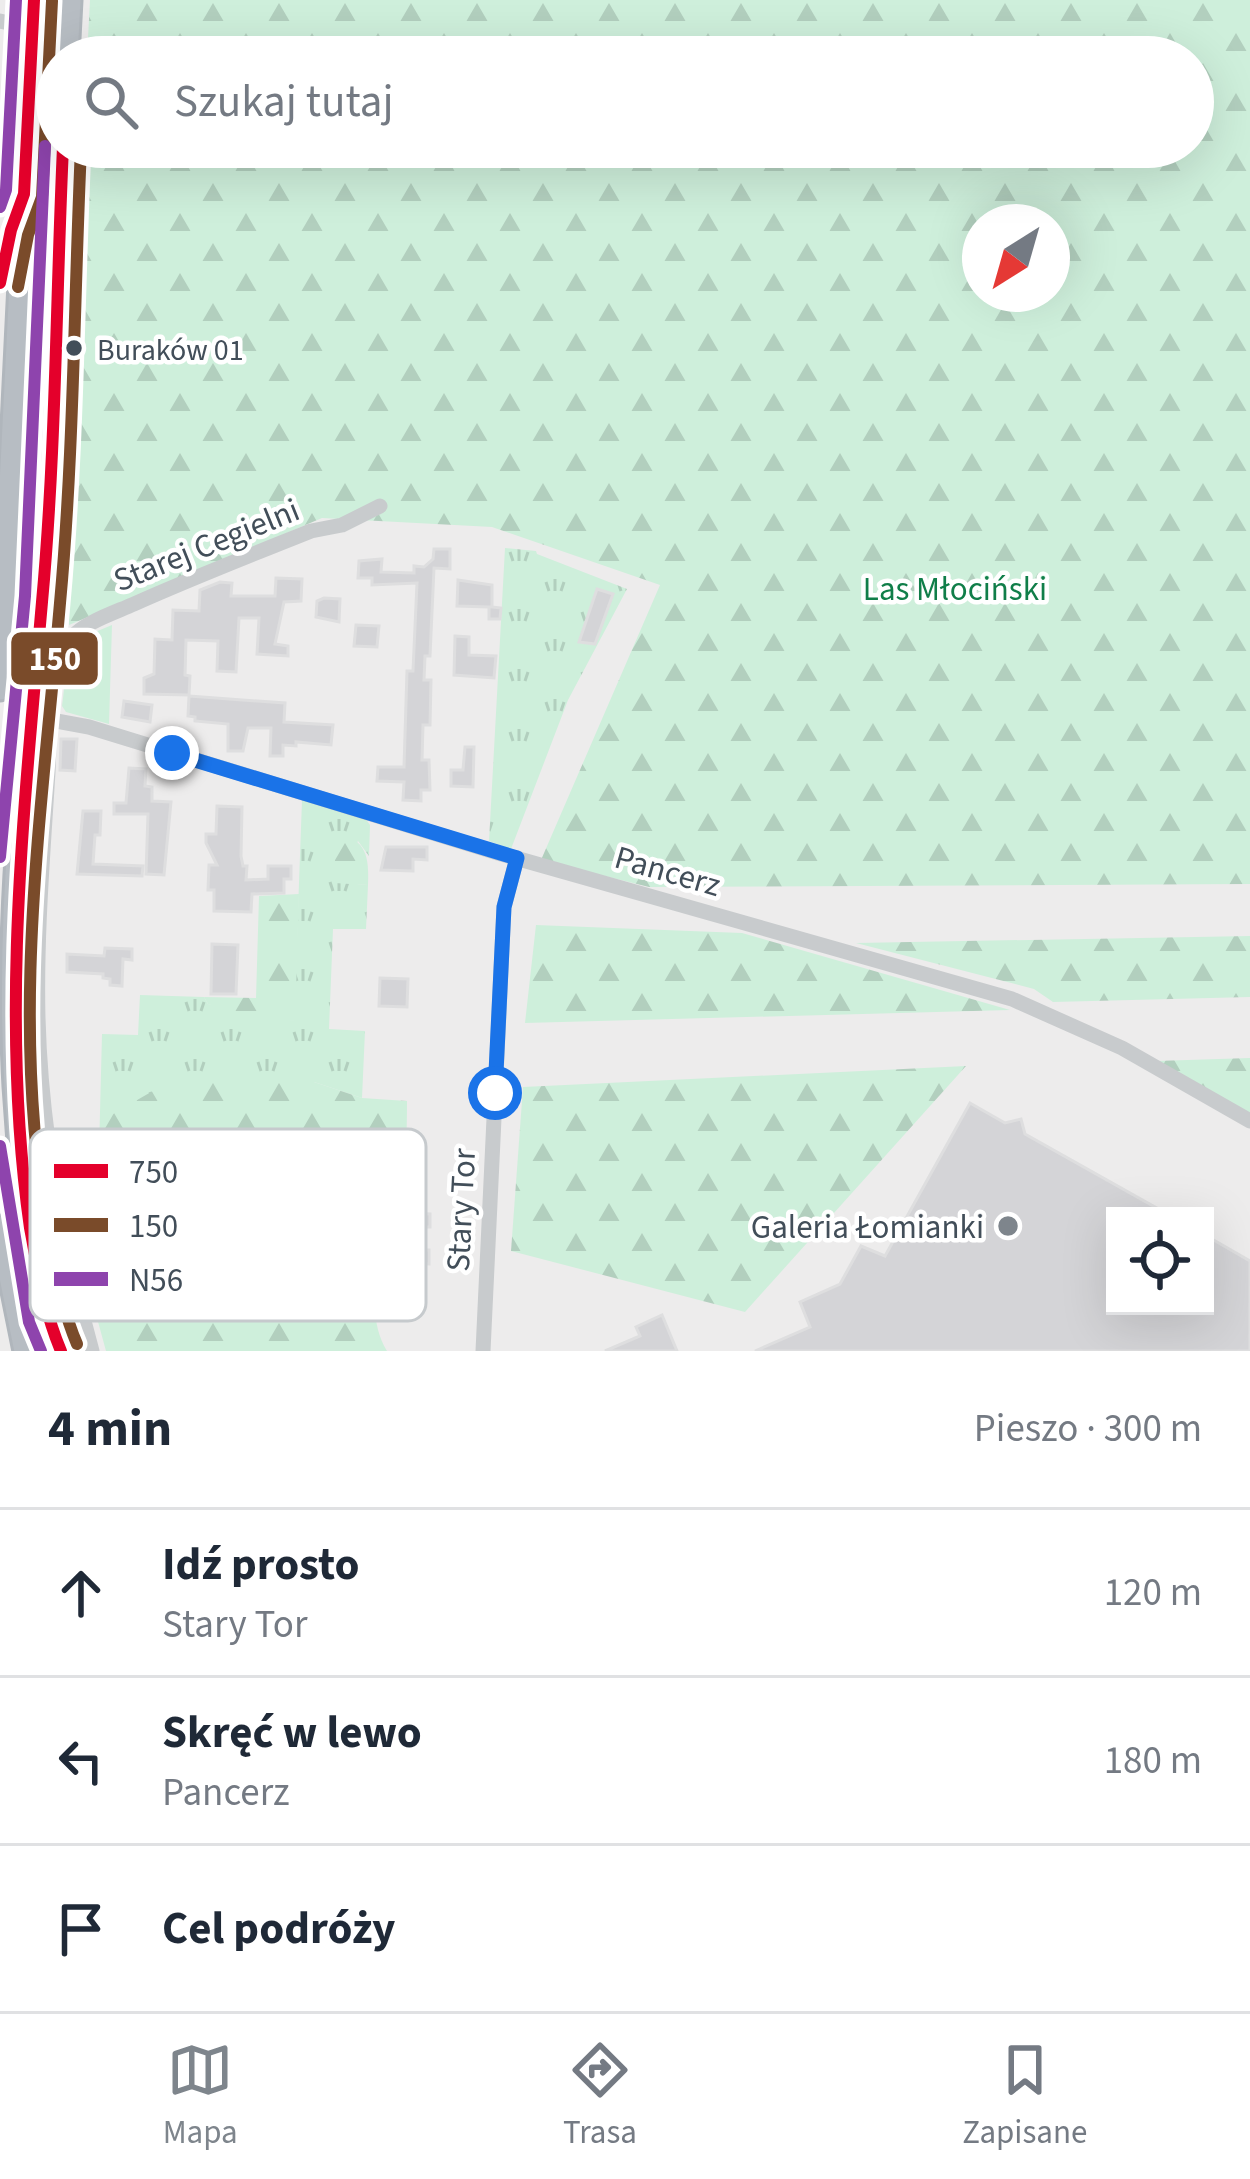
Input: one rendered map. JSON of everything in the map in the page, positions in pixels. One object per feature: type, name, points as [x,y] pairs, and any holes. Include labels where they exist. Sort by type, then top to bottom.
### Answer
[{"type":"highway","points":[[0,689],[34,0]]},
{"type":"highway","points":[[66,36],[70,4]]},
{"type":"highway","points":[[30,1227],[20,1169],[11,1036],[20,819],[38,656],[62,168]]},
{"type":"highway","points":[[0,1227],[26,1351]]},
{"type":"highway","points":[[47,1321],[58,1351]]},
{"type":"street","points":[[0,21],[32,28],[46,24],[70,4]]},
{"type":"street","points":[[32,28],[41,36]]},
{"type":"street","points":[[0,283],[10,230],[24,194]]},
{"type":"street","name":"Starej Cegielni","points":[[48,1129],[42,1090],[38,948],[51,720],[61,653],[80,630],[221,567],[311,531],[342,525],[380,506]]},
{"type":"street","name":"Pancerz","points":[[51,720],[1012,999],[1122,1048],[1250,1121]]},
{"type":"street","name":"Stary Tor","points":[[483,1351],[504,907],[517,858]]},
{"type":"street","name":"Starej Cegielni","points":[[84,1321],[92,1351]]},
{"type":"green space","name":"Las Młociński","points":[[90,0],[1250,0],[1250,884],[649,887],[541,860],[660,585],[492,527],[322,518],[69,625],[65,566],[82,168],[1214,168],[1214,36],[88,36]]},
{"type":"green space","points":[[36,147],[36,168],[51,168],[51,254],[34,175]]},
{"type":"green space","points":[[31,221],[49,302],[45,411],[23,410]]},
{"type":"green space","points":[[22,422],[44,423],[30,650],[24,656],[13,647]]},
{"type":"green space","points":[[505,548],[536,551],[627,589],[568,700],[511,849],[489,841]]},
{"type":"green space","points":[[112,625],[109,724],[66,712],[62,706],[67,665],[76,640]]},
{"type":"green space","points":[[302,800],[365,818],[370,825],[369,856],[358,841],[334,882],[368,885],[366,929],[333,929],[329,1029],[365,1031],[362,1098],[314,1082],[203,1129],[100,1129],[102,1034],[138,1035],[140,995],[204,997],[208,1004],[294,1021]]},
{"type":"green space","points":[[336,834],[354,840],[364,851],[368,885],[334,883]]},
{"type":"green space","points":[[299,894],[295,1021],[253,1020],[208,1004],[204,997],[256,998],[259,896]]},
{"type":"green space","points":[[536,925],[742,933],[1010,1010],[525,1023]]},
{"type":"green space","points":[[1250,936],[1250,997],[1053,1002],[1034,989],[856,943]]},
{"type":"green space","points":[[1250,1058],[1250,1115],[1156,1061]]},
{"type":"green space","points":[[966,1066],[745,1312],[511,1251],[523,1087]]},
{"type":"green space","points":[[172,1080],[314,1082],[362,1098],[407,1101],[406,1129],[103,1129],[111,1115]]},
{"type":"green space","points":[[98,1321],[377,1321],[387,1351],[106,1351]]},
{"type":"building","points":[[434,549],[450,549],[450,569],[434,568],[430,656],[425,656],[424,680],[431,680],[430,725],[423,725],[422,760],[429,760],[430,790],[421,790],[421,801],[403,800],[404,782],[377,781],[378,767],[404,767],[407,671],[413,671],[417,583],[372,585],[372,578],[358,578],[359,561],[382,559],[381,572],[414,573],[414,566],[424,567],[433,559]]},
{"type":"building","points":[[276,578],[302,579],[301,601],[284,602],[275,644],[288,646],[288,656],[257,654],[259,618],[239,618],[236,672],[217,671],[218,641],[186,640],[189,695],[144,694],[144,678],[154,674],[155,639],[172,640],[173,610],[199,611],[200,590],[220,582],[232,583],[231,596],[275,596]]},
{"type":"building","points":[[458,580],[492,585],[492,607],[501,608],[500,619],[489,619],[489,607],[457,606]]},
{"type":"building","points":[[597,589],[613,594],[595,644],[579,642]]},
{"type":"building","points":[[340,599],[339,622],[316,617],[317,601]]},
{"type":"building","points":[[356,625],[379,626],[377,647],[354,646]]},
{"type":"building","points":[[455,636],[469,637],[469,655],[496,656],[494,678],[454,675]]},
{"type":"building","points":[[189,696],[285,703],[284,722],[333,725],[331,745],[296,742],[296,746],[283,745],[283,756],[270,756],[271,728],[248,728],[243,751],[228,751],[228,724],[188,716]]},
{"type":"building","points":[[124,701],[152,705],[150,722],[122,717]]},
{"type":"building","points":[[61,739],[77,739],[75,771],[60,770]]},
{"type":"building","points":[[465,747],[474,747],[473,787],[451,786],[451,770],[463,770]]},
{"type":"building","points":[[129,768],[146,769],[145,786],[152,787],[152,801],[171,802],[164,875],[146,874],[148,814],[114,814],[114,803],[126,803]]},
{"type":"building","points":[[217,806],[242,807],[241,856],[247,866],[246,880],[268,879],[268,866],[291,866],[284,893],[252,894],[251,912],[214,911],[214,890],[208,890],[209,865],[217,865],[206,834],[216,834]]},
{"type":"building","points":[[83,811],[101,811],[93,864],[143,866],[142,876],[77,874]]},
{"type":"building","points":[[386,847],[427,847],[427,860],[413,859],[413,871],[381,870]]},
{"type":"building","points":[[212,944],[238,945],[236,994],[211,994]]},
{"type":"building","points":[[105,948],[132,949],[132,960],[123,959],[122,986],[110,985],[103,974],[67,972],[67,954],[104,956]]},
{"type":"building","points":[[380,978],[408,979],[407,1007],[379,1006]]},
{"type":"building","name":"Galeria Łomianki","points":[[970,1103],[1005,1123],[1021,1119],[1025,1134],[1155,1207],[1106,1207],[1106,1315],[1214,1315],[1214,1240],[1250,1261],[1250,1351],[755,1351],[810,1327],[800,1302],[840,1284],[861,1246],[885,1256]]},
{"type":"building","points":[[662,1315],[677,1351],[605,1351],[640,1336],[636,1327]]},
{"type":"transit line","name":"N56","points":[[0,207],[6,190],[16,0]]},
{"type":"transit line","name":"750","points":[[0,283],[24,194],[34,0]]},
{"type":"transit line","name":"150","points":[[50,36],[52,1]]},
{"type":"transit line","name":"150","points":[[18,287],[28,235],[42,197],[43,168]]},
{"type":"transit line","name":"N56","points":[[0,857],[25,596],[44,168]]},
{"type":"transit line","name":"750","points":[[30,1228],[17,1072],[18,915],[47,545],[62,168]]},
{"type":"transit line","name":"150","points":[[35,1129],[30,995],[33,916],[68,489],[80,168]]},
{"type":"transit line","name":"N56","points":[[0,1146],[29,1322],[41,1351]]},
{"type":"transit line","name":"750","points":[[51,1321],[61,1351]]},
{"type":"transit line","name":"150","points":[[69,1321],[77,1344]]},
{"type":"place","name":"Buraków 01","points":[[74,348]]},
{"type":"place","name":"Galeria Łomianki","points":[[1008,1226]]},
{"type":"route","points":[[172,753],[517,858],[504,907],[495,1093]]}]
